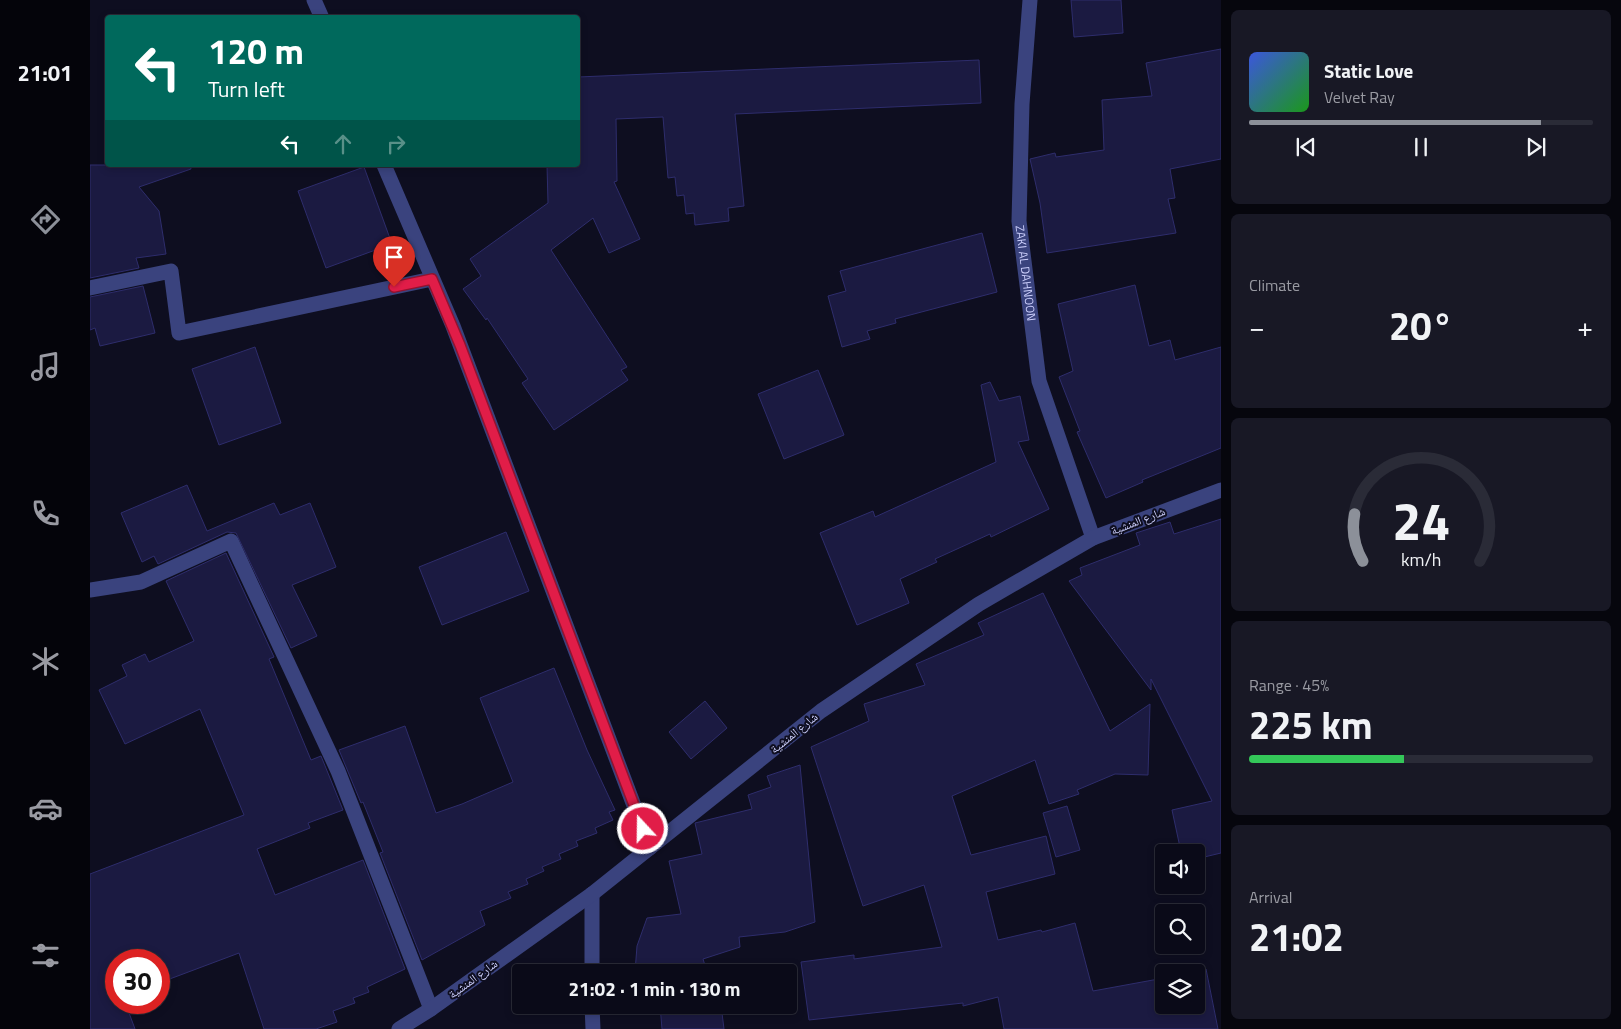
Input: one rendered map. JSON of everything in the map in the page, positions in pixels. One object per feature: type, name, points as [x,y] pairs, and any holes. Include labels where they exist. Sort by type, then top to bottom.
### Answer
[{"type":"street","points":[[314,0],[321,15]]},
{"type":"street","name":"ZAKI AL DAHNOON","points":[[1030,0],[1022,104],[1019,222],[1039,381],[1093,538]]},
{"type":"street","points":[[385,167],[456,336],[650,848]]},
{"type":"street","points":[[90,288],[171,270],[179,333],[432,279]]},
{"type":"street","name":"شارع المنشية","points":[[399,1029],[431,1009],[592,894],[821,711],[979,604],[1093,538],[1221,490]]},
{"type":"street","points":[[90,590],[142,582],[231,541],[338,771],[431,1009]]},
{"type":"street","points":[[592,894],[592,964]]},
{"type":"street","points":[[592,1014],[593,1029]]},
{"type":"building","points":[[1071,0],[1121,0],[1123,33],[1074,37]]},
{"type":"building","points":[[1221,49],[1221,159],[1170,169],[1175,198],[1168,199],[1176,233],[1047,253],[1040,203],[1030,159],[1055,153],[1056,157],[1104,150],[1102,100],[1152,96],[1146,63]]},
{"type":"building","points":[[979,60],[981,103],[735,114],[744,206],[728,208],[729,221],[695,225],[694,213],[686,214],[684,195],[677,196],[675,177],[668,178],[663,117],[616,119],[617,181],[614,182],[640,239],[609,253],[593,218],[551,250],[627,367],[621,370],[628,380],[554,430],[522,383],[528,379],[487,318],[486,320],[463,289],[481,276],[470,259],[548,203],[547,167],[580,167],[580,77]]},
{"type":"building","points":[[90,165],[105,165],[105,167],[190,167],[191,169],[139,187],[159,211],[166,254],[136,258],[139,268],[90,278]]},
{"type":"building","points":[[364,167],[392,244],[326,268],[298,191]]},
{"type":"building","points":[[982,233],[997,292],[895,319],[896,323],[867,331],[870,339],[842,347],[828,296],[846,291],[840,271]]},
{"type":"building","points":[[1135,285],[1149,346],[1170,340],[1175,360],[1221,347],[1221,448],[1142,480],[1143,482],[1106,498],[1077,432],[1080,431],[1059,377],[1073,371],[1058,304]]},
{"type":"building","points":[[143,286],[155,333],[100,346],[95,328],[90,330],[90,297]]},
{"type":"building","points":[[255,347],[281,423],[219,445],[192,369]]},
{"type":"building","points":[[818,370],[844,435],[784,459],[758,394]]},
{"type":"building","points":[[990,382],[999,401],[1020,396],[1029,440],[1018,442],[1049,509],[991,537],[990,534],[935,559],[937,562],[900,579],[909,603],[857,625],[820,533],[873,511],[875,517],[996,462],[981,385]]},
{"type":"building","points":[[187,485],[207,531],[274,503],[280,515],[310,503],[336,567],[292,585],[317,636],[291,648],[236,533],[227,532],[158,564],[154,556],[142,562],[121,513]]},
{"type":"building","points":[[1221,519],[1221,853],[1205,857],[1205,844],[1179,844],[1172,810],[1212,801],[1151,679],[1151,690],[1069,581],[1082,575],[1080,568],[1140,545],[1136,533],[1170,522],[1174,534]]},
{"type":"building","points":[[506,532],[529,591],[442,625],[419,567]]},
{"type":"building","points":[[226,553],[274,657],[269,659],[311,760],[321,756],[343,810],[308,823],[310,828],[257,849],[275,895],[363,860],[405,969],[367,987],[369,992],[353,998],[355,1003],[333,1011],[337,1022],[316,1029],[264,1029],[239,953],[170,979],[170,949],[105,949],[105,1014],[129,1014],[135,1029],[90,1029],[90,874],[244,815],[200,709],[125,744],[99,690],[127,676],[122,665],[145,654],[149,662],[194,641],[166,581]]},
{"type":"building","points":[[1043,593],[1110,731],[1150,704],[1148,775],[1115,774],[1077,790],[1079,794],[1049,804],[1035,760],[952,796],[971,855],[1046,836],[1055,874],[986,892],[998,940],[1041,930],[1042,932],[1075,923],[1093,991],[1155,980],[1155,1014],[1205,1014],[1206,969],[1218,1029],[1004,1029],[998,997],[963,1006],[963,1003],[809,1020],[801,962],[854,955],[854,959],[942,947],[924,885],[863,906],[811,747],[869,721],[864,704],[925,685],[916,664],[984,635],[978,623]]},
{"type":"building","points":[[554,668],[587,750],[615,810],[609,812],[613,820],[595,828],[597,833],[576,841],[578,846],[559,854],[561,859],[542,867],[544,871],[526,879],[528,884],[508,892],[511,898],[480,911],[485,925],[422,960],[380,853],[383,852],[339,750],[405,726],[436,813],[462,804],[513,782],[480,698]]},
{"type":"building","points":[[705,701],[727,728],[691,759],[669,732]]},
{"type":"building","points":[[800,765],[815,922],[785,932],[739,937],[740,947],[703,959],[705,964],[636,964],[637,946],[647,918],[681,914],[669,861],[702,854],[695,823],[752,809],[748,795],[771,787],[767,776]]},
{"type":"building","points":[[1067,806],[1080,850],[1056,857],[1043,813]]},
{"type":"building","points":[[661,1014],[722,1014],[724,1029],[662,1029]]},
{"type":"route","points":[[394,287],[432,279],[453,326],[643,829]]}]
